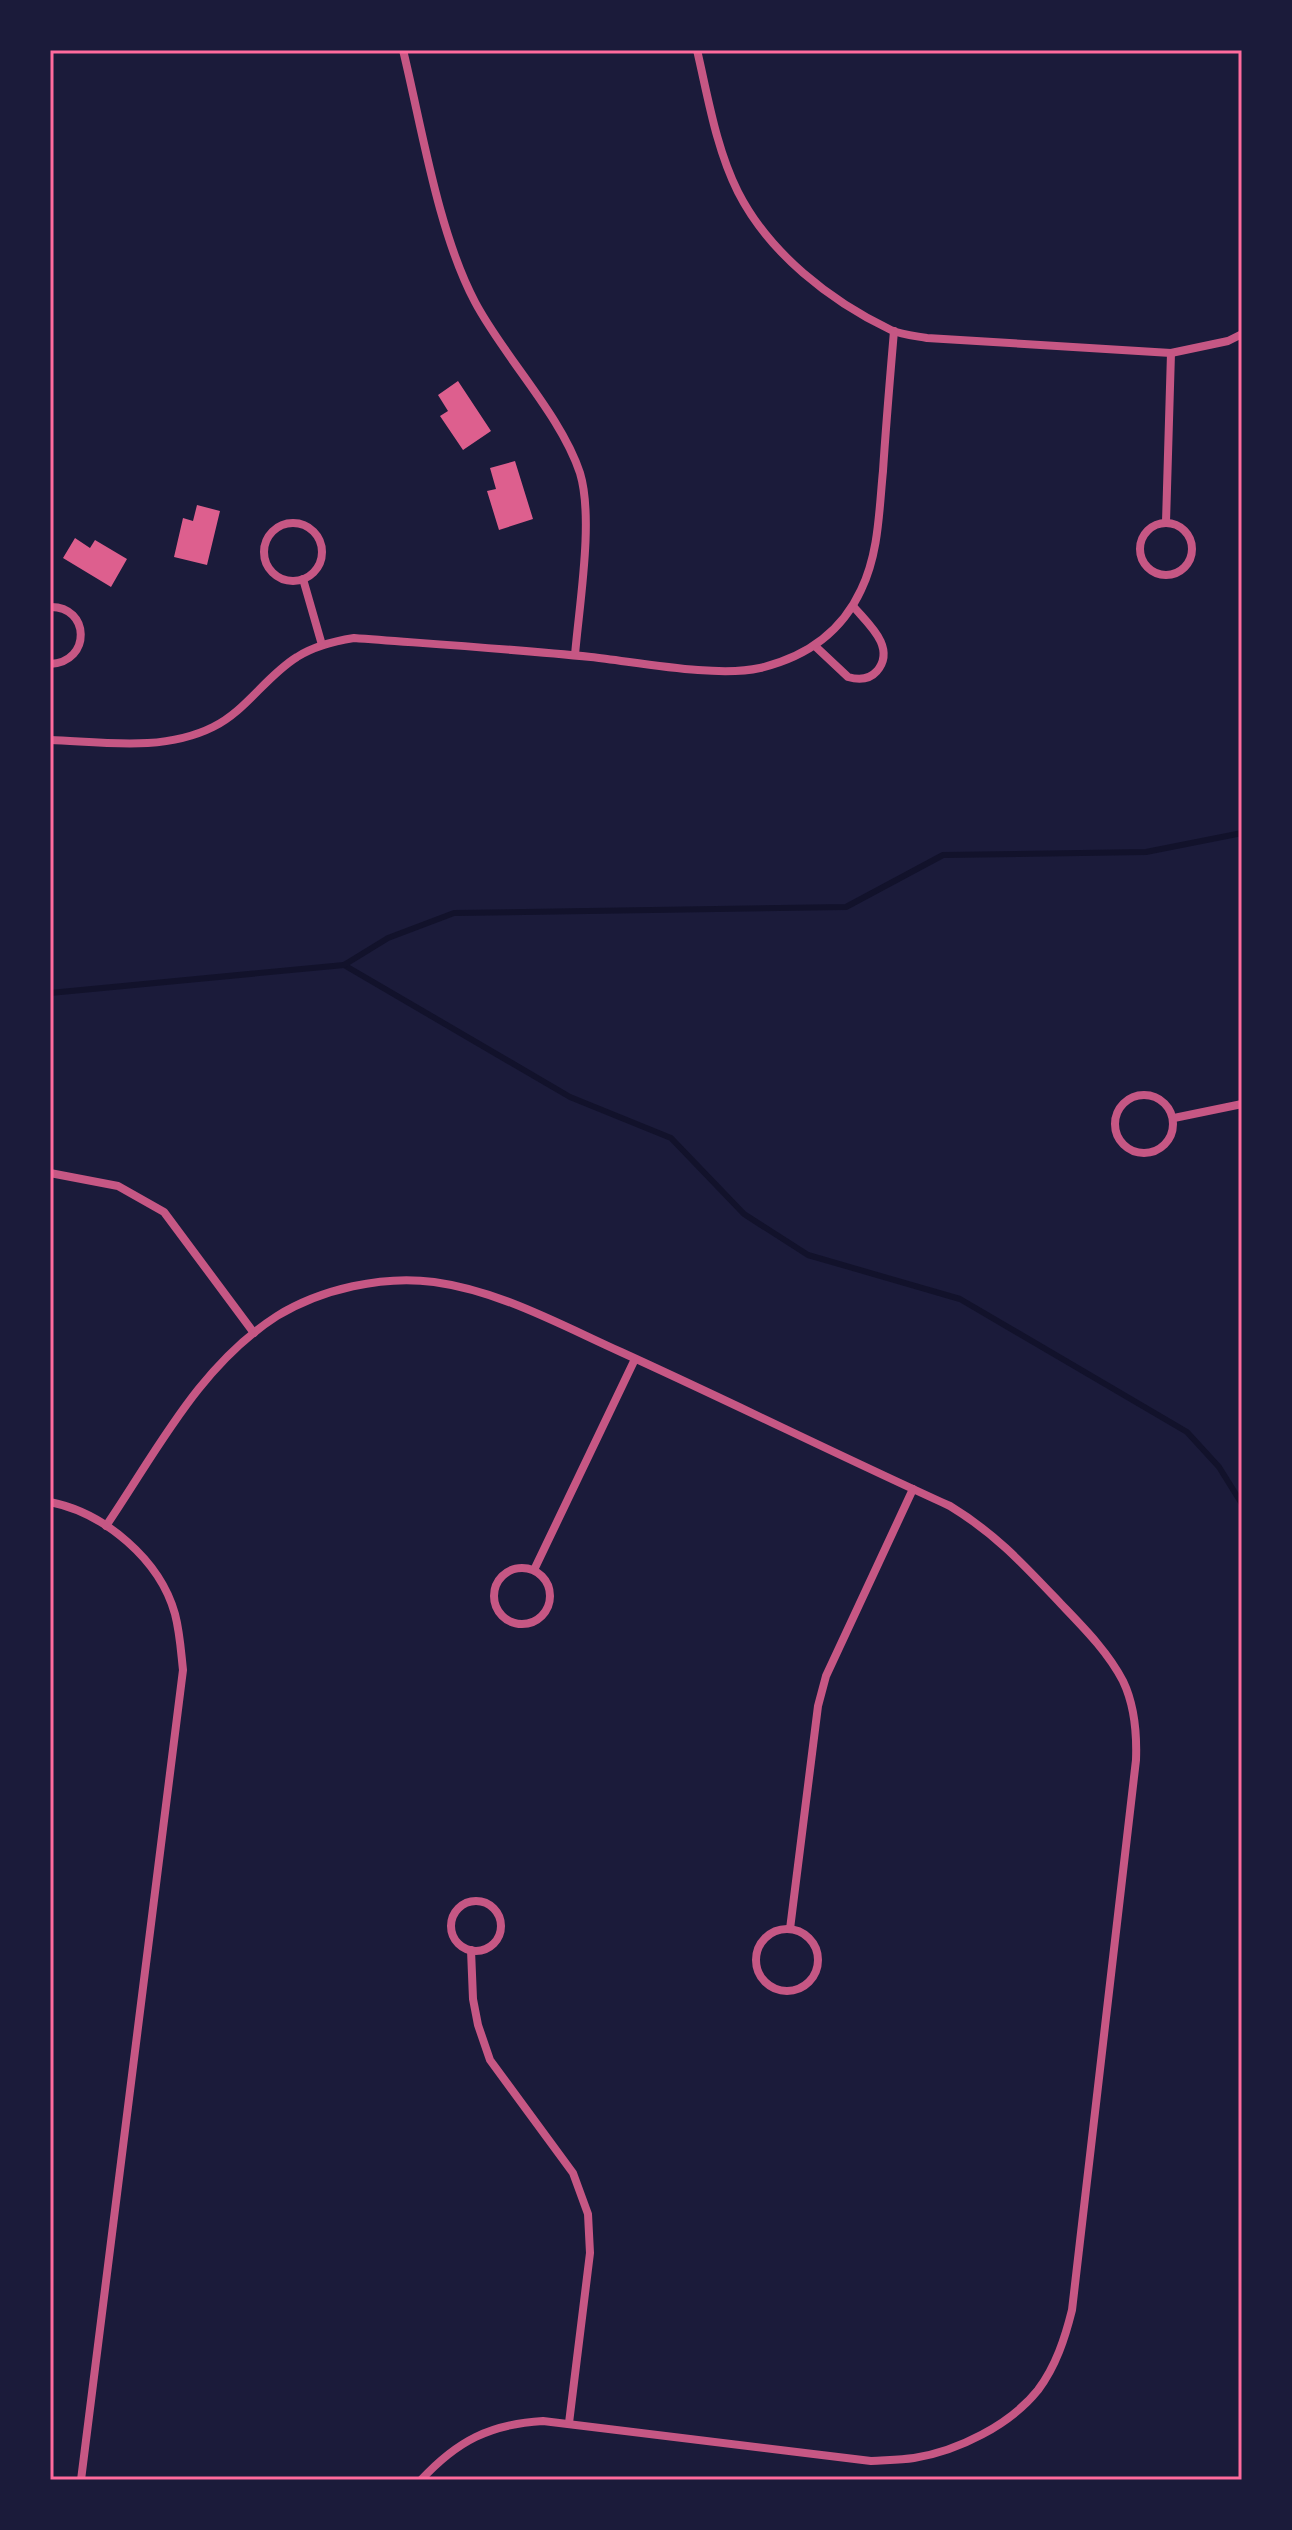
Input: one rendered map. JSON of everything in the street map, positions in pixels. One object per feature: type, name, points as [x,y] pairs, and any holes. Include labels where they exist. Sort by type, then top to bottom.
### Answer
[{"type":"street","points":[[403,50],[441,208],[469,288],[492,329],[555,424],[580,473],[585,530],[575,655]]},
{"type":"street","points":[[697,50],[720,146],[738,191],[761,229],[808,276],[835,297],[894,331],[943,340],[1171,353],[1228,341],[1242,334]]},
{"type":"street","points":[[50,740],[162,743],[187,737],[213,728],[234,713],[297,656],[322,645],[354,638],[575,655],[723,671],[756,669],[784,661],[815,646],[829,636],[853,606],[872,560],[878,523],[894,331]]},
{"type":"street","points":[[1166,522],[1171,353]]},
{"type":"street","points":[[1166,522],[1181,527],[1187,533],[1193,550],[1184,568],[1168,575],[1153,572],[1146,566],[1140,550],[1144,535],[1150,528],[1166,522]]},
{"type":"street","points":[[285,524],[300,524],[309,528],[321,544],[318,566],[303,579],[282,579],[273,574],[264,556],[264,545],[269,535],[285,524]]},
{"type":"street","points":[[303,579],[322,645]]},
{"type":"street","points":[[815,646],[848,677],[866,678],[879,669],[883,661],[883,643],[853,606]]},
{"type":"street","points":[[50,607],[68,611],[75,618],[81,636],[75,653],[68,660],[50,664]]},
{"type":"street","points":[[1138,1095],[1158,1098],[1166,1104],[1174,1118],[1172,1134],[1166,1143],[1149,1153],[1130,1149],[1122,1143],[1115,1125],[1121,1105],[1138,1095]]},
{"type":"street","points":[[1174,1118],[1242,1104]]},
{"type":"street","points":[[50,1173],[118,1186],[164,1212],[254,1333]]},
{"type":"street","points":[[106,1526],[207,1376],[254,1333],[279,1315],[336,1290],[397,1281],[431,1281],[492,1295],[950,1506],[984,1527],[1005,1545],[1093,1639],[1124,1683],[1137,1736],[1136,1760],[1077,2277],[1064,2340],[1037,2390],[1014,2412],[985,2431],[949,2449],[914,2458],[871,2461],[569,2423],[516,2423],[488,2429],[444,2455],[421,2480]]},
{"type":"street","points":[[534,1570],[635,1359]]},
{"type":"street","points":[[790,1929],[818,1706],[826,1676],[913,1489]]},
{"type":"street","points":[[50,1502],[82,1513],[106,1526],[139,1554],[162,1583],[175,1612],[183,1670],[81,2480]]},
{"type":"street","points":[[511,1570],[534,1570],[548,1583],[550,1603],[539,1619],[528,1624],[512,1623],[497,1608],[494,1591],[498,1582],[511,1570]]},
{"type":"street","points":[[478,1901],[492,1906],[497,1913],[500,1930],[495,1942],[488,1947],[471,1950],[457,1942],[453,1935],[452,1919],[462,1905],[478,1901]]},
{"type":"street","points":[[790,1929],[803,1934],[813,1945],[817,1964],[810,1981],[802,1988],[783,1991],[762,1979],[756,1956],[767,1937],[774,1932],[790,1929]]},
{"type":"street","points":[[471,1950],[473,1999],[490,2060],[573,2173],[588,2214],[590,2253],[569,2423]]},
{"type":"building","points":[[458,381],[491,431],[463,450],[440,416],[448,411],[438,395]]},
{"type":"building","points":[[515,461],[533,519],[499,530],[487,491],[496,489],[490,468]]},
{"type":"building","points":[[197,505],[220,511],[207,565],[174,557],[183,518],[193,521]]},
{"type":"building","points":[[75,538],[90,548],[95,540],[127,559],[111,587],[63,558]]},
{"type":"waterway","points":[[50,993],[344,965],[388,938],[454,913],[846,907],[943,855],[1146,852],[1242,833]]},
{"type":"waterway","points":[[344,965],[570,1097],[671,1138],[744,1214],[808,1255],[960,1299],[1187,1432],[1219,1467],[1242,1504]]}]
